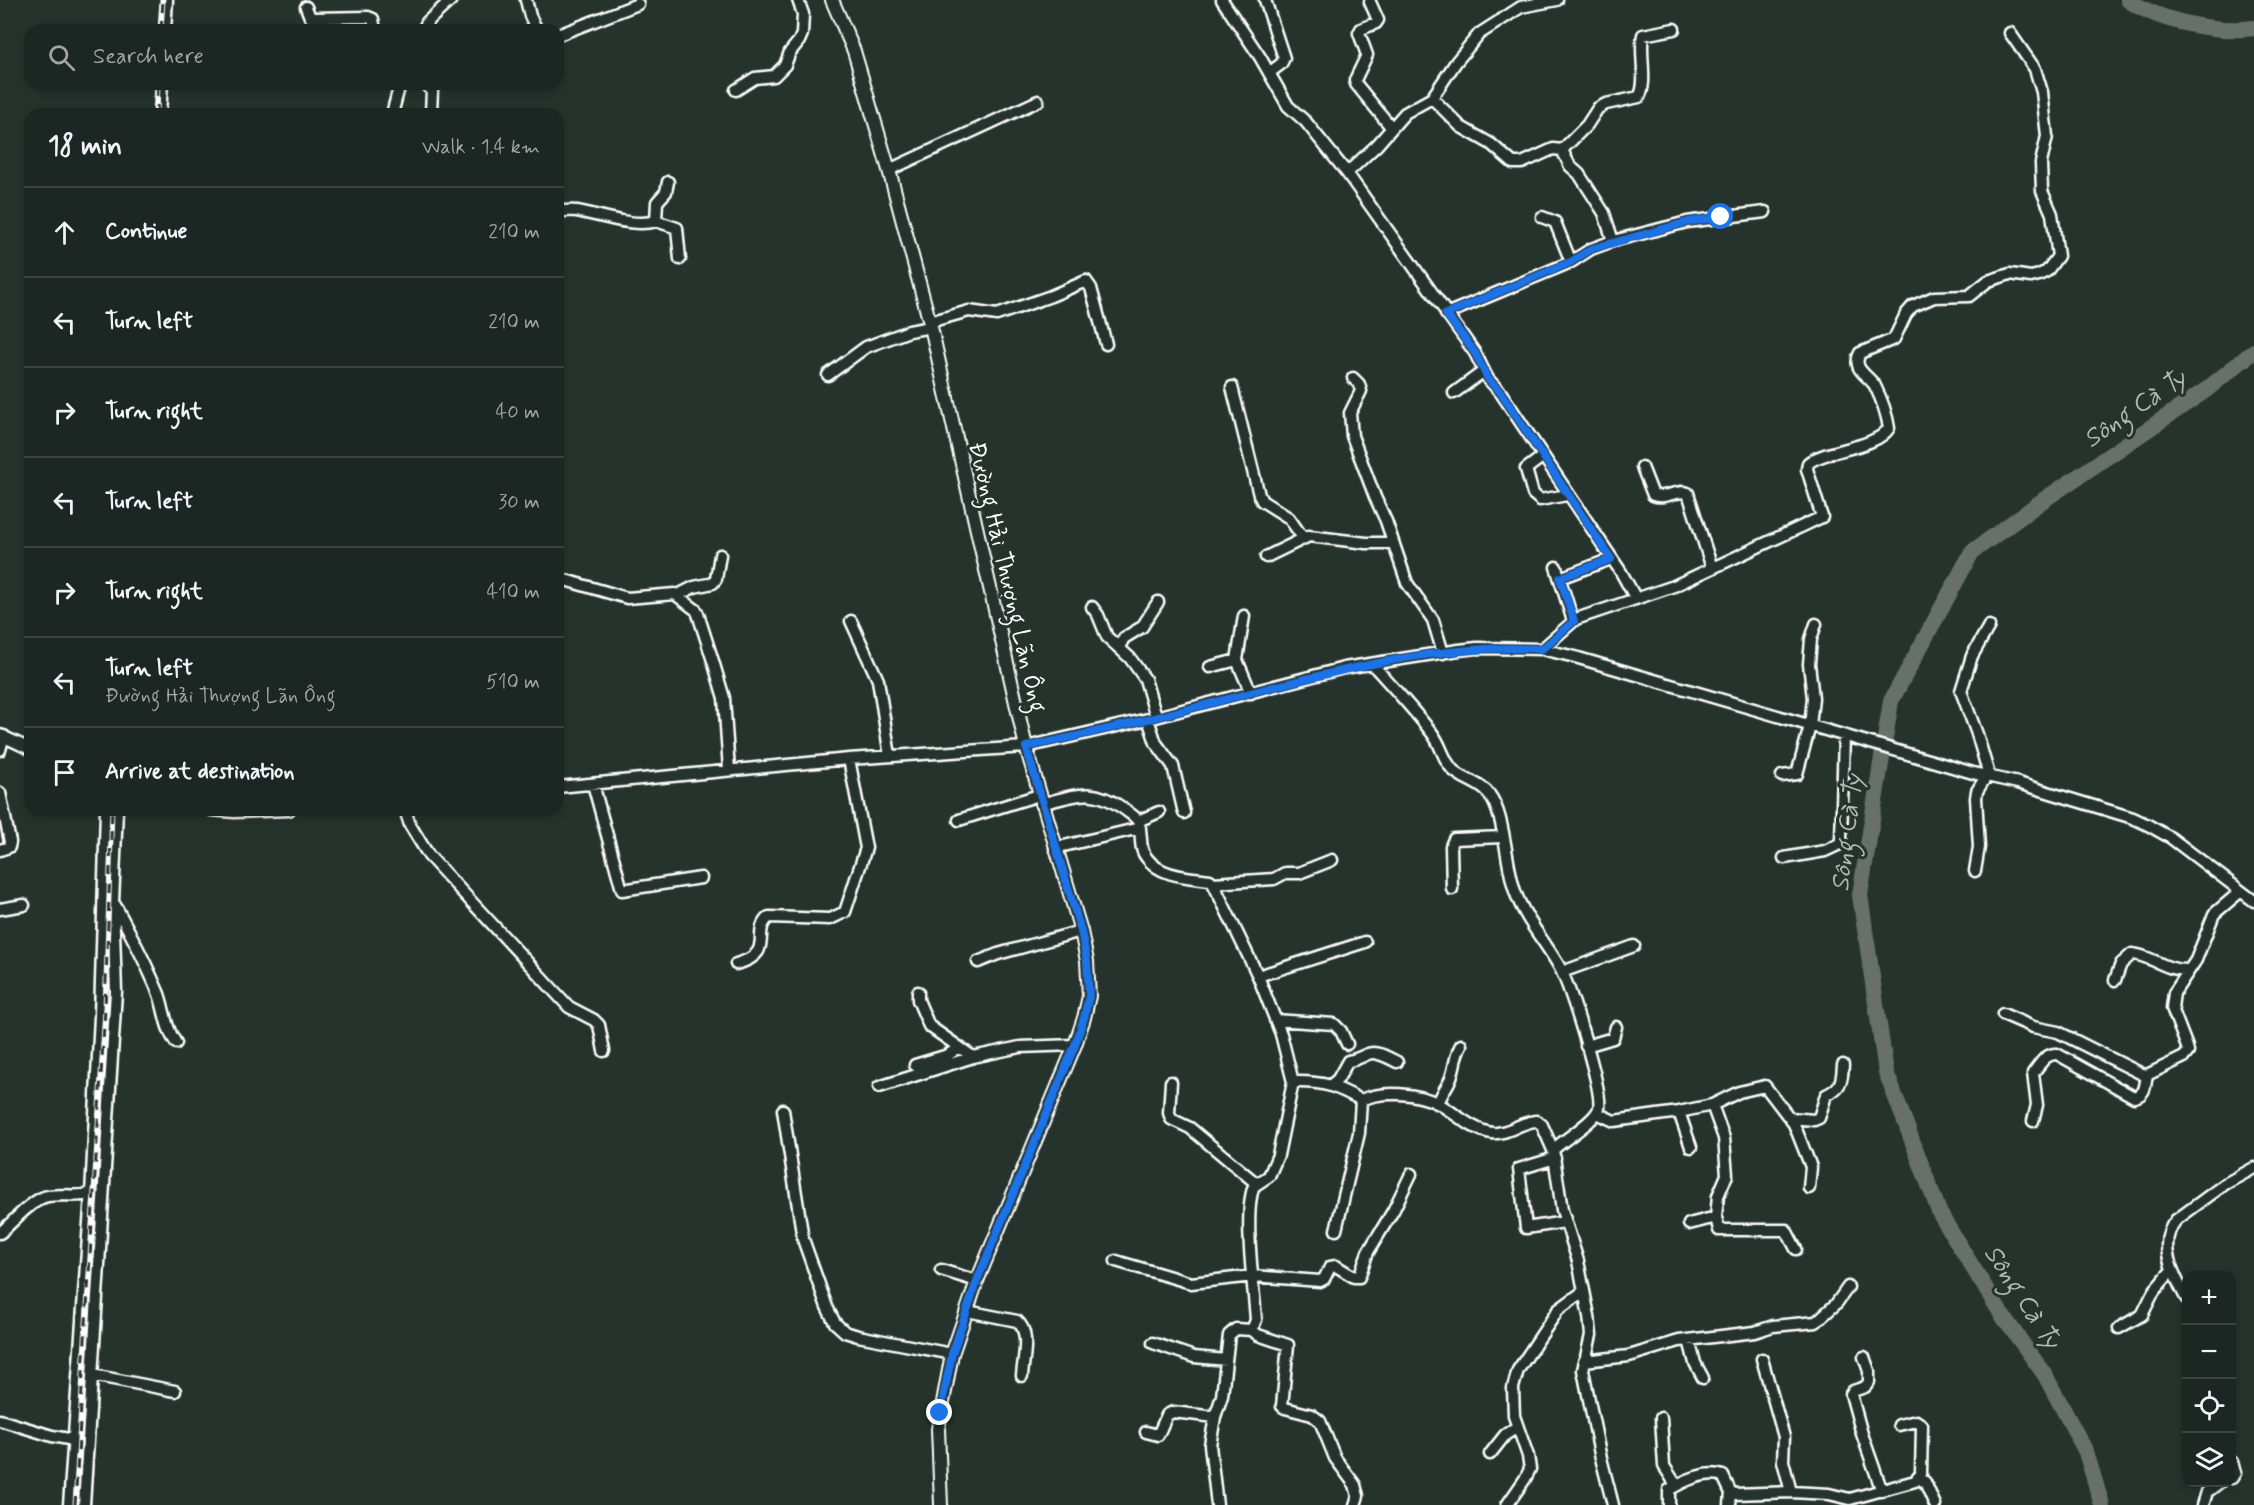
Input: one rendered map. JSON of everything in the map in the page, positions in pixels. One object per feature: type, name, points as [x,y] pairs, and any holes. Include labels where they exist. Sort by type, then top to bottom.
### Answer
[{"type":"street","points":[[165,24],[167,0]]},
{"type":"street","points":[[426,24],[451,0]]},
{"type":"street","points":[[526,0],[532,24]]},
{"type":"street","points":[[736,90],[755,78],[774,76],[782,70],[802,34],[804,14],[798,0]]},
{"type":"street","name":"Đường Hải Thượng Lãn Ông","points":[[832,0],[856,58],[930,324],[1026,747],[1081,931],[1087,961],[1089,996],[1075,1045],[977,1281],[952,1354],[938,1429],[941,1505]]},
{"type":"street","points":[[1222,0],[1288,106],[1306,122],[1347,173],[1475,353],[1484,371],[1636,599]]},
{"type":"street","points":[[1265,0],[1284,58],[1281,64],[1269,73]]},
{"type":"street","points":[[1347,173],[1377,145],[1408,110],[1432,98],[1456,62],[1479,34],[1521,7],[1557,0]]},
{"type":"street","points":[[1370,2],[1378,20],[1359,33],[1367,55],[1355,80],[1391,127]]},
{"type":"street","points":[[564,33],[639,4]]},
{"type":"street","points":[[306,7],[310,17],[313,18],[368,16],[374,24]]},
{"type":"street","points":[[1562,150],[1582,130],[1598,108],[1639,97],[1642,89],[1642,38],[1646,33],[1674,29]]},
{"type":"street","points":[[1542,649],[1574,621],[1674,586],[1822,517],[1806,469],[1808,462],[1852,448],[1888,430],[1889,424],[1874,386],[1862,373],[1857,362],[1860,353],[1894,339],[1905,314],[1913,306],[1928,299],[1969,296],[1985,284],[2010,274],[2031,277],[2039,275],[2047,271],[2056,260],[2058,256],[2052,214],[2042,191],[2041,163],[2046,145],[2047,128],[2042,92],[2034,69],[2010,33]]},
{"type":"street","points":[[160,108],[162,90]]},
{"type":"street","points":[[394,108],[398,90]]},
{"type":"street","points":[[431,90],[432,108]]},
{"type":"street","points":[[1432,98],[1461,127],[1491,144],[1513,163],[1522,163],[1553,149],[1562,150]]},
{"type":"street","points":[[889,170],[1038,100]]},
{"type":"street","points":[[1562,150],[1570,166],[1580,174],[1599,205],[1613,241]]},
{"type":"street","points":[[656,221],[657,202],[666,192],[668,182]]},
{"type":"street","points":[[564,210],[642,224],[656,221],[673,225],[677,228],[680,259]]},
{"type":"street","points":[[1446,314],[1571,262],[1591,249],[1613,241],[1688,222],[1765,212]]},
{"type":"street","points":[[1542,217],[1555,222],[1571,262]]},
{"type":"street","points":[[828,375],[866,347],[900,334],[969,311],[997,315],[1086,281],[1091,288],[1106,344]]},
{"type":"street","points":[[1454,393],[1484,371]]},
{"type":"street","points":[[1353,378],[1359,384],[1361,391],[1350,413],[1352,436],[1407,583],[1433,620],[1443,653]]},
{"type":"street","points":[[1232,387],[1259,495],[1262,501],[1288,518],[1303,538]]},
{"type":"street","points":[[1542,457],[1526,469],[1533,494],[1540,500],[1567,495]]},
{"type":"street","points":[[1642,467],[1653,495],[1660,497],[1682,492],[1688,493],[1712,567]]},
{"type":"street","points":[[1266,557],[1303,538],[1314,536],[1357,542],[1393,543]]},
{"type":"street","points":[[678,595],[694,587],[713,583],[716,579],[720,555]]},
{"type":"street","points":[[1574,621],[1558,573],[1611,559]]},
{"type":"street","points":[[564,581],[618,597],[678,595],[698,615],[724,698],[729,770]]},
{"type":"street","points":[[1119,647],[1124,638],[1142,627],[1158,602]]},
{"type":"street","points":[[1092,607],[1107,637],[1119,647],[1145,679],[1156,743],[1173,766],[1184,813]]},
{"type":"street","points":[[1244,616],[1237,660],[1251,693]]},
{"type":"street","points":[[851,621],[878,680],[890,756]]},
{"type":"street","points":[[1782,776],[1797,774],[1810,726],[1813,689],[1809,664],[1811,639],[1816,624]]},
{"type":"street","points":[[1975,871],[1979,840],[1976,798],[1977,791],[1988,775],[1977,734],[1961,691],[1972,656],[1989,626]]},
{"type":"street","points":[[564,786],[849,759],[1026,747],[1152,718],[1344,668],[1477,648],[1542,649],[2133,818],[2171,838],[2254,901]]},
{"type":"street","points":[[1210,668],[1237,660]]},
{"type":"street","points":[[1372,664],[1413,708],[1433,734],[1452,769],[1489,793],[1499,818],[1516,896],[1562,972],[1599,1091],[1600,1104],[1597,1113],[1554,1154],[1519,1169],[1526,1228],[1565,1222]]},
{"type":"street","points":[[0,750],[2,736],[24,745]]},
{"type":"street","points":[[1784,858],[1826,851],[1840,844],[1847,737]]},
{"type":"street","points":[[736,964],[751,959],[757,953],[764,921],[769,917],[830,919],[845,912],[866,848],[849,759]]},
{"type":"street","points":[[593,784],[621,890],[701,878]]},
{"type":"street","points":[[0,793],[10,842],[9,847],[0,850]]},
{"type":"street","points":[[959,820],[1040,800],[1082,794],[1099,795],[1118,804],[1139,824],[1143,854],[1151,863],[1169,874],[1210,880],[1214,883],[1258,976],[1286,1049],[1293,1082],[1278,1155],[1269,1176],[1252,1190],[1250,1206],[1256,1320],[1252,1330]]},
{"type":"street","points":[[1055,848],[1139,824],[1159,812]]},
{"type":"street","points":[[69,1505],[91,1194],[100,1016],[106,816]]},
{"type":"street","points":[[84,1505],[116,992],[113,902],[117,816]]},
{"type":"street","points":[[407,816],[429,856],[569,1007],[599,1025],[604,1051]]},
{"type":"street","points":[[1452,889],[1451,846],[1454,839],[1503,837]]},
{"type":"street","points":[[1214,883],[1274,879],[1285,873],[1299,873],[1332,860]]},
{"type":"street","points":[[2147,1075],[2187,1054],[2187,1047],[2175,1018],[2172,1000],[2174,993],[2201,948],[2214,914],[2241,891]]},
{"type":"street","points":[[113,902],[144,959],[160,998],[166,1027],[176,1043]]},
{"type":"street","points":[[0,909],[24,904]]},
{"type":"street","points":[[978,962],[998,954],[1081,931]]},
{"type":"street","points":[[1258,976],[1365,942]]},
{"type":"street","points":[[1562,972],[1634,945]]},
{"type":"street","points":[[2115,980],[2121,964],[2132,954],[2164,967],[2189,970]]},
{"type":"street","points":[[918,992],[922,1011],[929,1026],[973,1057]]},
{"type":"street","points":[[2003,1014],[2033,1027],[2058,1032],[2147,1075]]},
{"type":"street","points":[[1275,1020],[1334,1024],[1341,1031],[1347,1044]]},
{"type":"street","points":[[1586,1046],[1613,1038],[1616,1027]]},
{"type":"street","points":[[879,1087],[973,1057],[1020,1047],[1075,1045]]},
{"type":"street","points":[[1438,1103],[1444,1088],[1449,1083],[1456,1054],[1461,1045]]},
{"type":"street","points":[[915,1065],[948,1055],[958,1048]]},
{"type":"street","points":[[1331,1085],[1338,1079],[1348,1061],[1359,1059],[1370,1053],[1375,1052],[1397,1062]]},
{"type":"street","points":[[2033,1121],[2037,1105],[2033,1073],[2046,1056],[2057,1054],[2134,1097],[2144,1092],[2147,1075]]},
{"type":"street","points":[[1790,1118],[1814,1120],[1819,1118],[1824,1097],[1840,1085],[1843,1065]]},
{"type":"street","points":[[1171,1082],[1169,1113],[1172,1119],[1190,1128],[1257,1184]]},
{"type":"street","points":[[1293,1082],[1323,1082],[1361,1100]]},
{"type":"street","points":[[1597,1113],[1614,1122],[1679,1112],[1712,1105],[1738,1092],[1762,1086],[1768,1090],[1790,1118],[1811,1167],[1809,1188]]},
{"type":"street","points":[[1361,1100],[1372,1095],[1388,1093],[1426,1099],[1438,1103],[1456,1117],[1491,1133],[1534,1121],[1540,1122],[1554,1154],[1565,1222],[1578,1261],[1584,1291],[1591,1331],[1584,1361],[1586,1387],[1613,1505]]},
{"type":"street","points":[[1336,1230],[1359,1133],[1361,1100]]},
{"type":"street","points":[[1712,1105],[1724,1138],[1727,1175],[1718,1196],[1716,1217],[1719,1230],[1786,1230],[1796,1249]]},
{"type":"street","points":[[783,1110],[803,1239],[835,1323],[845,1332],[858,1336],[952,1354]]},
{"type":"street","points":[[1679,1112],[1691,1148]]},
{"type":"street","points":[[2182,1289],[2172,1270],[2168,1252],[2171,1226],[2225,1184],[2254,1168]]},
{"type":"street","points":[[1116,1261],[1191,1283],[1253,1276],[1320,1281],[1324,1279],[1330,1267],[1336,1266],[1354,1277],[1359,1277],[1368,1252],[1394,1210],[1411,1174]]},
{"type":"street","points":[[0,1233],[38,1200],[47,1196],[91,1194]]},
{"type":"street","points":[[1689,1224],[1716,1217]]},
{"type":"street","points":[[941,1270],[977,1281]]},
{"type":"street","points":[[2119,1328],[2142,1315],[2154,1291],[2172,1270]]},
{"type":"street","points":[[1584,1361],[1629,1356],[1689,1340],[1755,1332],[1773,1326],[1816,1322],[1836,1304],[1848,1287]]},
{"type":"street","points":[[1507,1505],[1530,1468],[1517,1427],[1512,1398],[1518,1370],[1558,1310],[1584,1291]]},
{"type":"street","points":[[967,1311],[1017,1321],[1023,1326],[1025,1333],[1022,1376]]},
{"type":"street","points":[[1217,1505],[1210,1445],[1215,1417],[1222,1396],[1230,1332],[1236,1329],[1252,1330],[1258,1335],[1288,1345],[1282,1406],[1312,1415],[1320,1421],[1335,1458],[1355,1485],[1358,1496],[1356,1505]]},
{"type":"street","points":[[1689,1340],[1695,1363],[1703,1378]]},
{"type":"street","points":[[1153,1343],[1188,1356],[1226,1360]]},
{"type":"street","points":[[1864,1357],[1869,1371],[1869,1382],[1865,1387],[1852,1391],[1852,1396],[1862,1434],[1882,1491]]},
{"type":"street","points":[[1762,1359],[1784,1437],[1783,1461],[1791,1492]]},
{"type":"street","points":[[92,1375],[175,1391]]},
{"type":"street","points":[[1146,1432],[1158,1435],[1167,1415],[1173,1412],[1215,1417]]},
{"type":"street","points":[[1661,1418],[1664,1466],[1676,1485]]},
{"type":"street","points":[[0,1420],[52,1436],[74,1440]]},
{"type":"street","points":[[1899,1425],[1916,1421],[1922,1425],[1919,1478]]},
{"type":"street","points":[[1490,1454],[1505,1435],[1517,1427]]},
{"type":"street","points":[[1669,1505],[1669,1490],[1676,1485],[1693,1478],[1718,1474],[1726,1480],[1731,1492],[1730,1505]]},
{"type":"street","points":[[1731,1492],[1829,1494],[1847,1502],[1919,1478]]},
{"type":"street","points":[[1919,1478],[1925,1482],[1935,1505]]},
{"type":"street","points":[[2203,1505],[2207,1492],[2214,1487]]},
{"type":"waterway","name":"Sông Cà Ty","points":[[2128,0],[2156,14],[2189,24],[2223,29],[2254,28]]},
{"type":"waterway","name":"Sông Cà Ty","points":[[2102,1505],[2086,1452],[2045,1375],[2002,1315],[1940,1214],[1886,1072],[1860,895],[1891,701],[1972,552],[2042,501],[2206,390],[2254,351]]},
{"type":"railway","points":[[161,24],[163,0]]},
{"type":"railway","points":[[157,108],[158,90]]},
{"type":"railway","points":[[75,1505],[105,1009],[112,816]]},
{"type":"route","points":[[940,1413],[952,1354],[977,1281],[1075,1045],[1089,996],[1087,961],[1081,931],[1041,804],[1026,747],[1148,719],[1344,668],[1477,648],[1542,649],[1574,621],[1560,578],[1611,559],[1501,393],[1488,379],[1479,358],[1446,314],[1571,262],[1591,249],[1613,241],[1688,222],[1721,217]]}]
